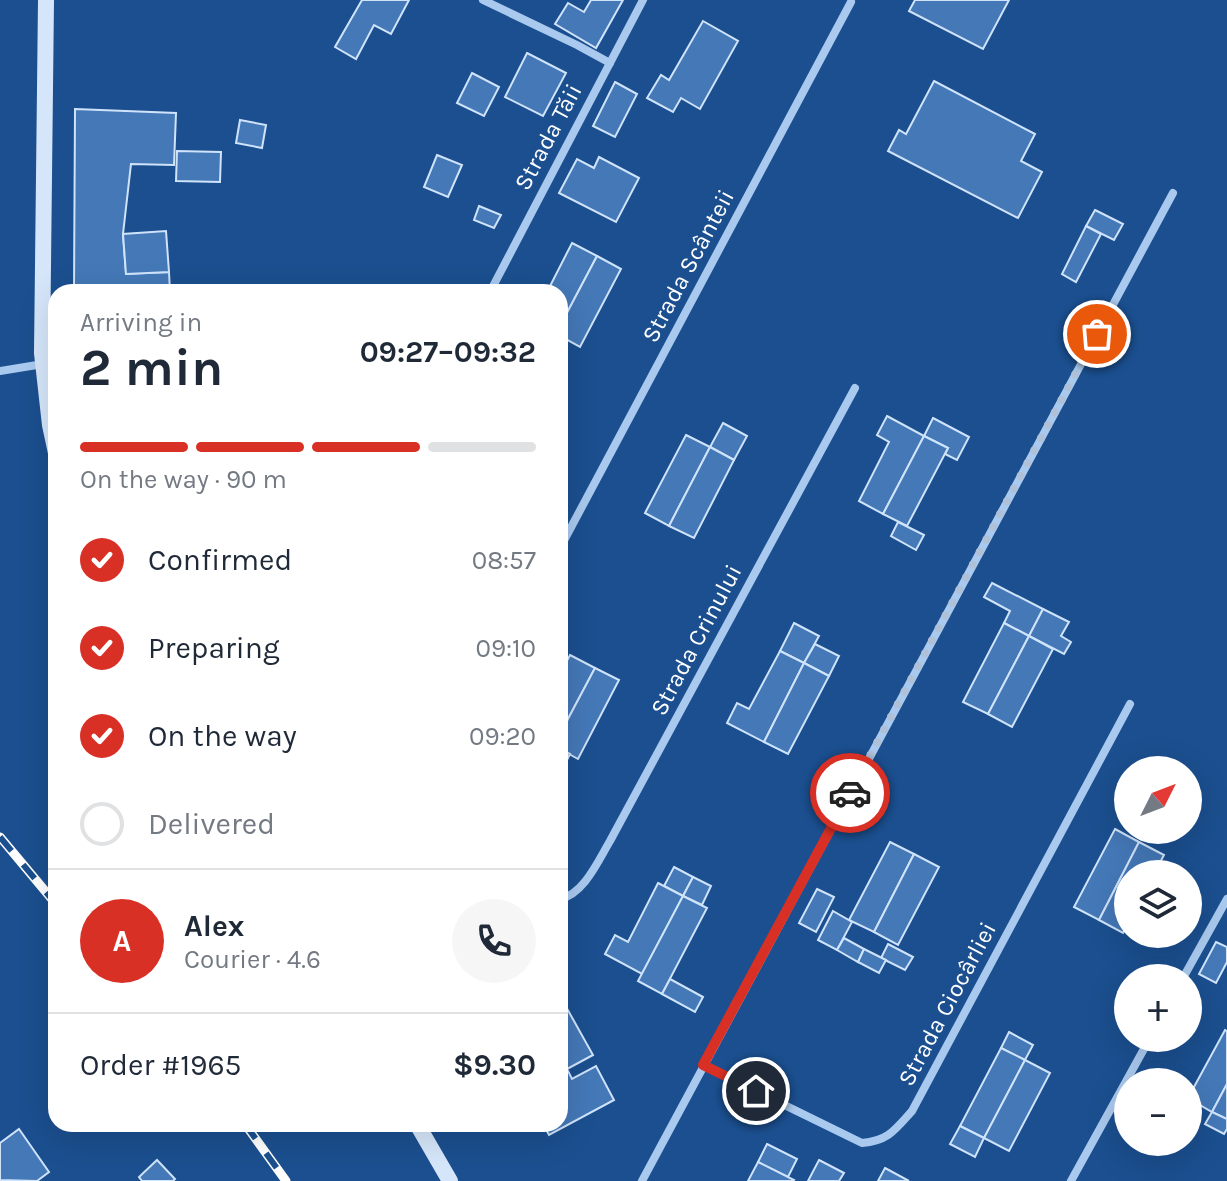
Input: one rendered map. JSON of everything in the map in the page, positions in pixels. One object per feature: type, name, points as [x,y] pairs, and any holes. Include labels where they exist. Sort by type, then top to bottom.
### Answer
[{"type":"main road","points":[[46,0],[43,364],[48,408]]},
{"type":"main road","points":[[422,1132],[450,1181]]},
{"type":"street","points":[[483,0],[610,63]]},
{"type":"street","name":"Strada Tăii","points":[[494,284],[643,0]]},
{"type":"street","name":"Strada Scânteii","points":[[568,533],[851,2]]},
{"type":"street","points":[[642,1181],[1173,193]]},
{"type":"street","points":[[0,371],[43,364]]},
{"type":"street","name":"Strada Crinului","points":[[568,897],[579,887],[610,841],[855,388]]},
{"type":"street","name":"Strada Ciocârliei","points":[[703,1065],[862,1143],[880,1141],[900,1125],[912,1111],[1130,704]]},
{"type":"street","points":[[1191,964],[1227,899]]},
{"type":"street","points":[[1071,1181],[1142,1052]]},
{"type":"building","points":[[362,0],[409,0],[391,34],[374,25],[356,59],[335,47]]},
{"type":"building","points":[[591,0],[623,0],[596,48],[555,24],[568,3],[584,12]]},
{"type":"building","points":[[915,0],[1009,0],[983,49],[909,11]]},
{"type":"building","points":[[703,21],[738,41],[700,109],[681,98],[673,112],[647,98],[661,75],[669,80]]},
{"type":"building","points":[[527,53],[566,73],[543,116],[505,97]]},
{"type":"building","points":[[472,73],[499,87],[484,116],[457,103]]},
{"type":"building","points":[[934,81],[1035,134],[1021,161],[1042,172],[1018,218],[888,151],[899,130],[906,134]]},
{"type":"building","points":[[615,82],[637,94],[615,137],[593,126]]},
{"type":"building","points":[[75,109],[176,113],[174,165],[131,164],[123,234],[126,274],[169,272],[170,284],[74,284]]},
{"type":"building","points":[[240,120],[266,125],[262,148],[236,143]]},
{"type":"building","points":[[177,151],[221,152],[220,182],[176,181]]},
{"type":"building","points":[[437,155],[462,165],[448,197],[424,187]]},
{"type":"building","points":[[599,157],[639,178],[616,222],[559,193],[577,159],[594,168]]},
{"type":"building","points":[[479,206],[501,215],[494,228],[474,220]]},
{"type":"building","points":[[1095,210],[1123,224],[1114,240],[1086,226]]},
{"type":"building","points":[[1086,226],[1101,234],[1076,282],[1062,274]]},
{"type":"building","points":[[166,231],[169,272],[126,274],[123,234]]},
{"type":"building","points":[[572,243],[597,256],[568,311],[568,284],[551,284]]},
{"type":"building","points":[[597,256],[621,269],[580,347],[568,340],[568,311]]},
{"type":"building","points":[[887,416],[924,436],[883,514],[859,501],[889,442],[877,435]]},
{"type":"building","points":[[933,418],[969,437],[957,460],[945,454],[948,448],[924,436]]},
{"type":"building","points":[[723,423],[747,436],[734,460],[710,447]]},
{"type":"building","points":[[686,435],[710,447],[669,526],[645,513]]},
{"type":"building","points":[[924,436],[948,448],[907,526],[883,514]]},
{"type":"building","points":[[710,447],[734,460],[694,538],[669,526]]},
{"type":"building","points":[[898,522],[924,535],[916,550],[891,536]]},
{"type":"building","points":[[992,583],[1043,609],[1029,636],[1004,623],[1010,611],[984,597]]},
{"type":"building","points":[[1043,609],[1069,622],[1061,636],[1071,642],[1064,654],[1029,636]]},
{"type":"building","points":[[794,623],[819,636],[804,663],[780,651]]},
{"type":"building","points":[[1004,623],[1029,636],[988,714],[963,702]]},
{"type":"building","points":[[1029,636],[1053,649],[1012,727],[988,714]]},
{"type":"building","points":[[815,644],[839,656],[829,676],[804,663]]},
{"type":"building","points":[[780,651],[804,663],[764,742],[727,723],[737,703],[749,709]]},
{"type":"building","points":[[570,655],[595,668],[568,719]]},
{"type":"building","points":[[804,663],[829,676],[788,754],[764,742]]},
{"type":"building","points":[[595,668],[619,680],[578,759],[568,753],[568,719]]},
{"type":"building","points":[[1114,831],[1114,844],[1138,844],[1130,860],[1114,860],[1114,891],[1099,920],[1074,907]]},
{"type":"building","points":[[890,842],[914,854],[874,932],[849,920]]},
{"type":"building","points":[[1138,844],[1164,855],[1161,860],[1130,860]]},
{"type":"building","points":[[914,854],[939,867],[898,945],[874,932]]},
{"type":"building","points":[[674,867],[693,877],[683,896],[664,886]]},
{"type":"building","points":[[693,877],[711,886],[702,905],[683,896]]},
{"type":"building","points":[[658,883],[683,896],[642,974],[605,954],[615,935],[628,942]]},
{"type":"building","points":[[817,889],[834,897],[816,932],[799,923]]},
{"type":"building","points":[[1114,891],[1114,928],[1099,920]]},
{"type":"building","points":[[683,896],[707,908],[662,994],[638,981]]},
{"type":"building","points":[[833,911],[852,922],[837,950],[818,940]]},
{"type":"building","points":[[844,938],[864,949],[858,962],[837,950]]},
{"type":"building","points":[[1216,942],[1227,947],[1227,962],[1216,983],[1202,976],[1202,968]]},
{"type":"building","points":[[888,944],[913,957],[905,970],[881,958]]},
{"type":"building","points":[[864,949],[886,960],[879,973],[858,962]]},
{"type":"building","points":[[670,979],[703,997],[695,1012],[662,994]]},
{"type":"building","points":[[568,1010],[593,1055],[568,1068]]},
{"type":"building","points":[[1227,1031],[1227,1084],[1212,1112],[1202,1106],[1202,1072]]},
{"type":"building","points":[[1009,1032],[1033,1045],[1025,1060],[1001,1048]]},
{"type":"building","points":[[1001,1048],[1025,1060],[984,1138],[960,1126]]},
{"type":"building","points":[[1025,1060],[1050,1073],[1009,1151],[984,1138]]},
{"type":"building","points":[[596,1066],[614,1100],[568,1125],[568,1071],[572,1079]]},
{"type":"building","points":[[1227,1084],[1227,1119],[1212,1112]]},
{"type":"building","points":[[1212,1112],[1227,1119],[1224,1134],[1205,1124]]},
{"type":"building","points":[[960,1126],[984,1138],[975,1157],[950,1144]]},
{"type":"building","points":[[19,1129],[49,1172],[37,1181],[0,1180],[0,1143]]},
{"type":"building","points":[[767,1144],[797,1159],[788,1177],[758,1162]]},
{"type":"building","points":[[157,1160],[175,1179],[173,1181],[142,1181],[139,1177]]},
{"type":"building","points":[[819,1160],[844,1173],[839,1181],[808,1181]]},
{"type":"building","points":[[758,1162],[794,1180],[748,1181]]},
{"type":"building","points":[[885,1168],[909,1181],[878,1181]]},
{"type":"railway","points":[[0,837],[48,894]]},
{"type":"railway","points":[[251,1132],[286,1181]]},
{"type":"way so far","points":[[850,793],[1097,334]]},
{"type":"route","points":[[756,1091],[703,1065],[850,793]]}]
